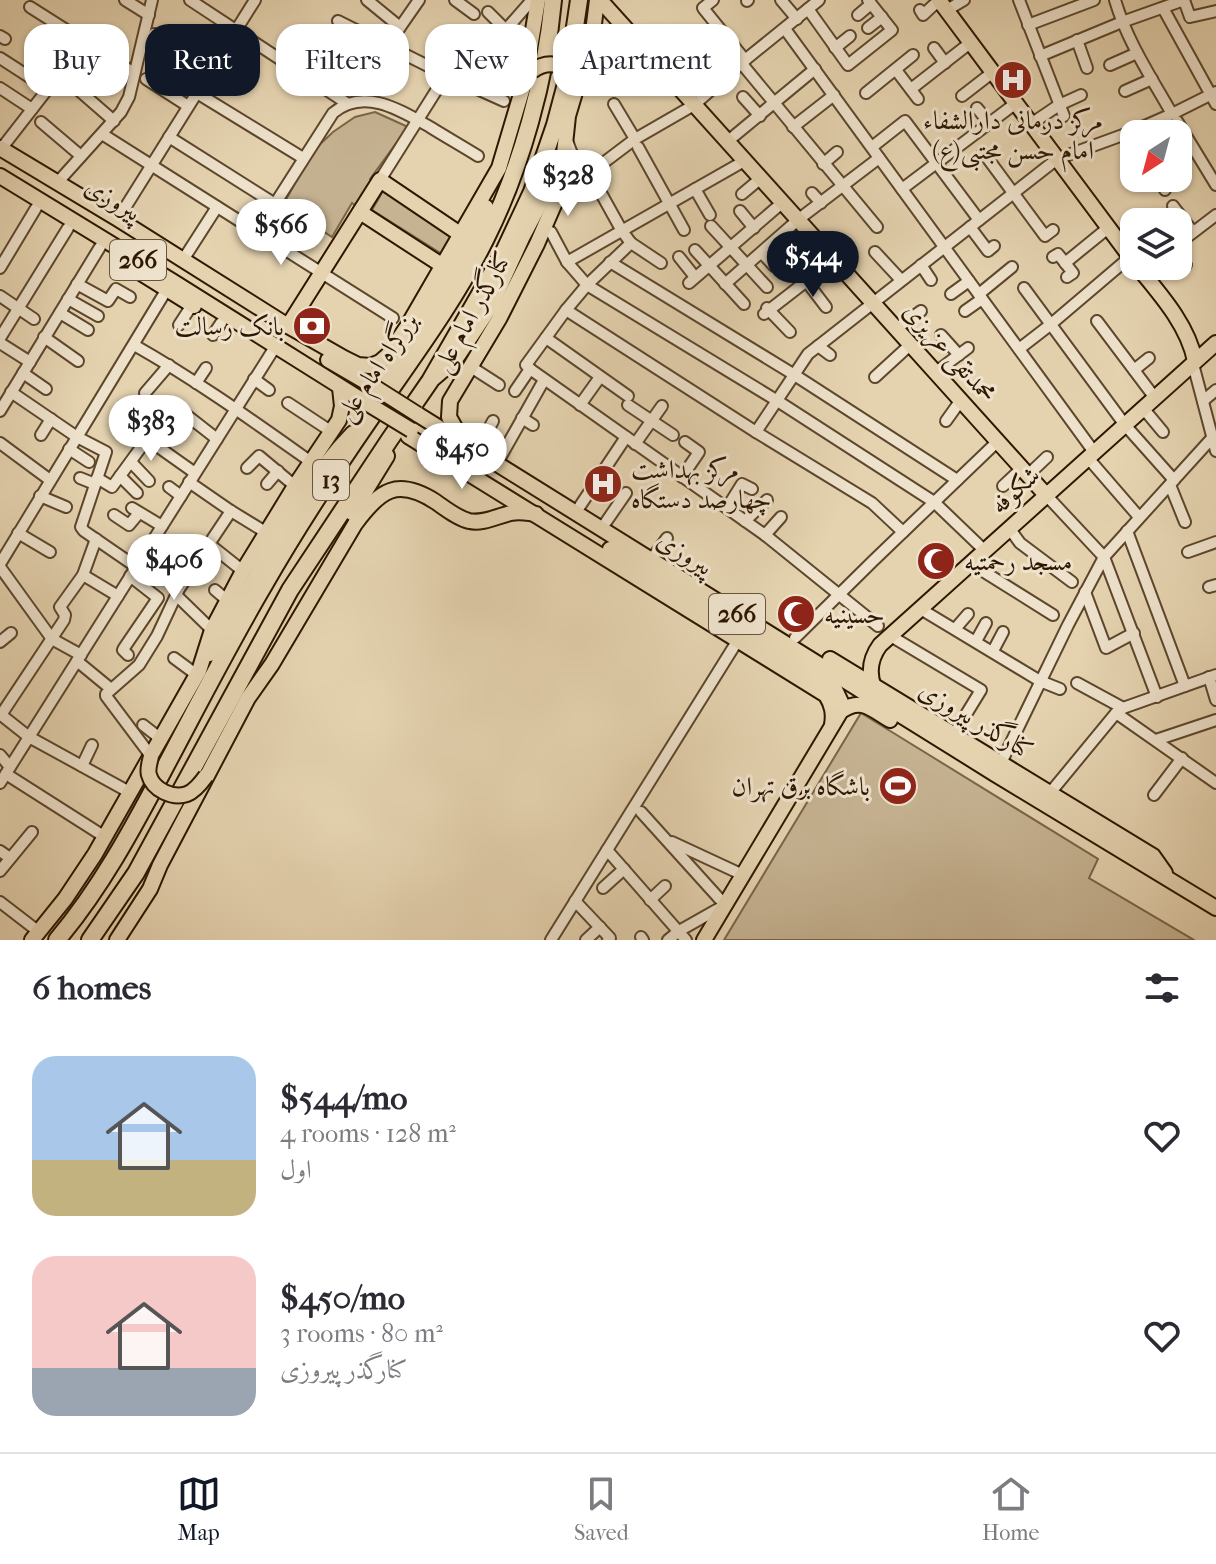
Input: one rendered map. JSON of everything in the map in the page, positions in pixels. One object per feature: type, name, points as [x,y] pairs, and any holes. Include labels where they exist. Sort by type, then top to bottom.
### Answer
[{"type":"highway","name":"بزرگراه امام علی","points":[[57,940],[86,903],[120,849],[265,583],[459,287],[496,218],[527,129],[545,60],[553,0]]},
{"type":"highway","name":"بزرگراه امام علی","points":[[90,940],[136,873],[290,590],[406,431],[430,381],[502,256],[532,192],[555,125],[567,80],[579,0]]},
{"type":"main road","name":"محمدتقی عزیزی","points":[[604,1],[623,24]]},
{"type":"main road","name":"کنارگذر امام علی","points":[[596,24],[604,1]]},
{"type":"main road","name":"کنارگذر امام علی","points":[[529,2],[529,24]]},
{"type":"main road","points":[[942,4],[1120,242]]},
{"type":"main road","points":[[537,69],[543,64],[554,64],[568,70],[573,80],[570,109]]},
{"type":"main road","name":"کنارگذر امام علی","points":[[245,303],[358,365],[370,366],[380,362],[388,355],[443,266],[499,168],[522,96]]},
{"type":"main road","name":"کنارگذر امام علی","points":[[449,417],[450,401],[499,319],[560,191],[574,96]]},
{"type":"main road","name":"محمدتقی عزیزی","points":[[686,96],[1046,495]]},
{"type":"main road","points":[[430,381],[455,360],[491,306],[552,181],[565,142]]},
{"type":"main road","points":[[0,148],[183,260],[245,303]]},
{"type":"main road","name":"پیروزی","points":[[0,158],[245,303],[650,560],[1215,908]]},
{"type":"main road","points":[[375,413],[388,376],[450,278],[476,229],[499,168]]},
{"type":"main road","name":"پیروزی","points":[[0,176],[38,204],[560,524],[650,560],[832,683],[841,702],[841,711],[855,704],[863,704],[1014,794],[1058,812]]},
{"type":"main road","points":[[288,326],[380,180],[460,234]]},
{"type":"main road","name":"پیروزی","points":[[0,186],[38,204]]},
{"type":"main road","points":[[360,212],[443,266]]},
{"type":"main road","points":[[1149,280],[1183,328],[1191,343],[1194,362]]},
{"type":"main road","name":"پیروزی","points":[[170,285],[217,329],[260,348],[275,347]]},
{"type":"main road","name":"شکوفه","points":[[873,686],[870,667],[884,631],[919,608],[1216,343]]},
{"type":"main road","points":[[198,673],[212,630],[243,571],[339,420],[342,406],[340,388]]},
{"type":"main road","points":[[38,937],[105,837],[260,568],[327,463],[347,439],[388,405],[390,397]]},
{"type":"main road","points":[[359,402],[536,514],[560,524],[826,695],[832,705],[832,725]]},
{"type":"main road","points":[[449,417],[463,442]]},
{"type":"main road","name":"266","points":[[449,417],[480,445],[606,522],[650,560],[753,613]]},
{"type":"main road","points":[[117,940],[150,889],[274,642],[384,461],[406,431]]},
{"type":"main road","points":[[248,698],[272,664],[355,524],[378,497],[397,488],[417,491],[470,521],[514,512],[536,514]]},
{"type":"main road","points":[[753,613],[770,634],[795,638]]},
{"type":"main road","name":"کنارگذر پیروزی","points":[[753,613],[1153,856],[1167,877]]},
{"type":"main road","points":[[873,686],[885,705]]},
{"type":"main road","points":[[704,940],[841,711]]},
{"type":"main road","points":[[151,756],[149,776],[165,793],[177,796],[187,794],[206,776]]},
{"type":"main road","points":[[38,937],[68,910],[103,858],[130,795]]},
{"type":"main road","points":[[106,940],[160,865]]},
{"type":"street","points":[[125,0],[149,15]]},
{"type":"street","points":[[57,183],[114,121],[129,97],[152,0]]},
{"type":"street","points":[[190,0],[227,24]]},
{"type":"street","points":[[240,24],[255,0]]},
{"type":"street","points":[[367,0],[396,24]]},
{"type":"street","points":[[402,24],[419,0]]},
{"type":"street","points":[[455,0],[474,14]]},
{"type":"street","points":[[713,0],[703,8],[774,104],[877,227]]},
{"type":"street","points":[[781,0],[797,19]]},
{"type":"street","points":[[740,65],[819,0]]},
{"type":"street","points":[[920,10],[923,15],[942,4],[964,0]]},
{"type":"street","points":[[1019,0],[1061,111]]},
{"type":"street","points":[[1028,25],[1079,3],[1094,0]]},
{"type":"street","points":[[1115,0],[1137,53],[1216,185]]},
{"type":"street","points":[[1040,56],[1184,0],[1192,17],[1214,14]]},
{"type":"street","points":[[511,24],[529,2]]},
{"type":"street","points":[[808,9],[848,65],[892,30],[870,2],[858,15]]},
{"type":"street","points":[[30,7],[134,73]]},
{"type":"street","points":[[1163,8],[1214,97],[1169,120]]},
{"type":"street","points":[[488,12],[500,24]]},
{"type":"street","points":[[868,28],[882,17]]},
{"type":"street","points":[[338,21],[344,24]]},
{"type":"street","points":[[785,29],[1019,349],[1091,455],[1139,517]]},
{"type":"street","points":[[835,48],[850,36]]},
{"type":"street","points":[[1077,40],[1087,68]]},
{"type":"street","points":[[911,89],[970,43]]},
{"type":"street","points":[[260,46],[348,104]]},
{"type":"street","points":[[934,48],[945,63]]},
{"type":"street","points":[[1110,65],[1137,53]]},
{"type":"street","points":[[866,93],[913,55]]},
{"type":"street","points":[[0,58],[24,74]]},
{"type":"street","points":[[728,141],[815,69]]},
{"type":"street","points":[[896,70],[918,99]]},
{"type":"street","points":[[962,96],[993,72]]},
{"type":"street","points":[[930,74],[938,84]]},
{"type":"street","points":[[1125,91],[1152,79]]},
{"type":"street","points":[[0,88],[32,109]]},
{"type":"street","points":[[793,127],[834,95]]},
{"type":"street","points":[[1031,124],[1061,111],[1081,95]]},
{"type":"street","points":[[0,148],[42,96]]},
{"type":"street","points":[[85,96],[114,121]]},
{"type":"street","points":[[172,96],[188,106]]},
{"type":"street","points":[[118,219],[195,96]]},
{"type":"street","points":[[202,96],[303,158]]},
{"type":"street","points":[[380,180],[433,96]]},
{"type":"street","points":[[493,96],[504,101]]},
{"type":"street","points":[[560,191],[591,175],[704,96]]},
{"type":"street","points":[[743,97],[760,116]]},
{"type":"street","points":[[257,232],[333,113],[348,104],[361,101],[382,103],[418,120],[478,156]]},
{"type":"street","points":[[902,189],[1016,103]]},
{"type":"street","points":[[614,104],[684,230]]},
{"type":"street","points":[[977,108],[990,124]]},
{"type":"street","points":[[570,109],[567,140],[571,154],[591,175],[631,243],[661,263]]},
{"type":"street","points":[[872,147],[905,121],[936,163],[988,251],[994,246]]},
{"type":"street","points":[[41,122],[81,156]]},
{"type":"street","points":[[102,134],[393,318]]},
{"type":"street","points":[[169,137],[275,204]]},
{"type":"street","points":[[756,432],[808,354],[1057,159],[1120,138]]},
{"type":"street","points":[[823,164],[837,152]]},
{"type":"street","points":[[983,152],[1045,236],[1053,230]]},
{"type":"street","points":[[725,284],[799,219],[879,158]]},
{"type":"street","points":[[567,262],[746,160]]},
{"type":"street","points":[[742,194],[761,178]]},
{"type":"street","points":[[695,189],[711,221],[767,287]]},
{"type":"street","points":[[812,193],[821,203]]},
{"type":"street","points":[[679,257],[692,280],[783,202]]},
{"type":"street","points":[[2,260],[38,204]]},
{"type":"street","points":[[1173,206],[1193,232],[1216,215]]},
{"type":"street","points":[[183,260],[217,207]]},
{"type":"street","points":[[740,211],[754,228]]},
{"type":"street","points":[[30,362],[0,341],[71,224]]},
{"type":"street","points":[[1055,255],[1069,271],[1108,228]]},
{"type":"street","points":[[551,232],[567,262],[587,285],[776,400],[934,502],[984,550]]},
{"type":"street","points":[[0,411],[102,243]]},
{"type":"street","points":[[631,243],[587,285],[526,365],[765,535],[884,631],[981,690],[954,734]]},
{"type":"street","points":[[695,250],[744,304]]},
{"type":"street","points":[[875,252],[901,280]]},
{"type":"street","points":[[762,253],[774,266]]},
{"type":"street","points":[[790,332],[766,310],[835,259]]},
{"type":"street","points":[[610,262],[793,374],[957,480]]},
{"type":"street","points":[[921,265],[931,280]]},
{"type":"street","points":[[965,311],[981,297],[994,276],[1012,267]]},
{"type":"street","points":[[1019,349],[1050,325],[1079,295],[1120,274]]},
{"type":"street","points":[[951,294],[969,281]]},
{"type":"street","points":[[807,282],[826,307]]},
{"type":"street","points":[[77,284],[108,301],[116,289],[130,297]]},
{"type":"street","points":[[109,692],[79,658],[52,639],[0,566],[4,548],[18,533],[170,285]]},
{"type":"street","points":[[1024,288],[1125,425],[1172,482],[1185,522]]},
{"type":"street","points":[[0,296],[34,319]]},
{"type":"street","points":[[68,299],[98,316]]},
{"type":"street","points":[[179,325],[192,305]]},
{"type":"street","points":[[566,310],[872,503],[903,532]]},
{"type":"street","points":[[897,328],[921,311]]},
{"type":"street","points":[[60,313],[88,330]]},
{"type":"street","points":[[1097,321],[1134,370],[1163,432]]},
{"type":"street","points":[[936,372],[964,351],[941,335]]},
{"type":"street","points":[[44,337],[78,361]]},
{"type":"street","points":[[546,338],[673,435]]},
{"type":"street","points":[[875,377],[911,344]]},
{"type":"street","points":[[134,345],[236,409],[311,462]]},
{"type":"street","points":[[818,346],[830,355]]},
{"type":"street","points":[[5,774],[275,347]]},
{"type":"street","points":[[1134,370],[1149,358]]},
{"type":"street","points":[[1194,362],[1216,451]]},
{"type":"street","points":[[145,393],[169,365]]},
{"type":"street","points":[[471,367],[499,385]]},
{"type":"street","points":[[196,383],[206,368]]},
{"type":"street","points":[[515,391],[530,369]]},
{"type":"street","points":[[23,373],[46,389]]},
{"type":"street","points":[[580,405],[600,377]]},
{"type":"street","points":[[254,379],[269,390]]},
{"type":"street","points":[[500,458],[544,380]]},
{"type":"street","points":[[1203,401],[1216,390]]},
{"type":"street","points":[[11,392],[50,414],[77,437],[106,452],[81,527],[132,564]]},
{"type":"street","points":[[946,421],[961,400]]},
{"type":"street","points":[[156,414],[171,403],[217,439]]},
{"type":"street","points":[[288,403],[332,432]]},
{"type":"street","points":[[580,506],[630,440],[662,406]]},
{"type":"street","points":[[41,435],[50,414]]},
{"type":"street","points":[[522,418],[533,425]]},
{"type":"street","points":[[480,445],[493,421]]},
{"type":"street","points":[[134,424],[147,439],[231,511],[267,533]]},
{"type":"street","points":[[1001,763],[1104,557],[1212,438]]},
{"type":"street","points":[[80,478],[112,487],[147,439]]},
{"type":"street","points":[[795,638],[998,441]]},
{"type":"street","points":[[682,477],[699,452],[685,442]]},
{"type":"street","points":[[0,443],[50,480]]},
{"type":"street","points":[[69,449],[89,462]]},
{"type":"street","points":[[247,468],[259,456],[295,486]]},
{"type":"street","points":[[1003,486],[1047,457]]},
{"type":"street","points":[[131,462],[149,481]]},
{"type":"street","points":[[267,484],[278,471]]},
{"type":"street","points":[[120,476],[137,493]]},
{"type":"street","points":[[727,508],[742,484],[752,489]]},
{"type":"street","points":[[169,487],[181,496]]},
{"type":"street","points":[[606,522],[626,493]]},
{"type":"street","name":"محمدتقی عزیزی","points":[[1046,495],[1104,557]]},
{"type":"street","points":[[40,496],[66,507]]},
{"type":"street","points":[[745,521],[767,500]]},
{"type":"street","points":[[114,515],[129,525],[136,510],[162,526]]},
{"type":"street","points":[[151,756],[106,696],[139,665],[174,600],[231,511]]},
{"type":"street","points":[[765,535],[781,517]]},
{"type":"street","points":[[1009,528],[1020,543],[1072,582]]},
{"type":"street","points":[[1127,531],[1185,686]]},
{"type":"street","points":[[18,533],[50,552]]},
{"type":"street","points":[[650,560],[667,538]]},
{"type":"street","points":[[96,539],[83,575],[60,607],[65,617],[1,714],[29,737],[130,795]]},
{"type":"street","points":[[1188,552],[1216,542]]},
{"type":"street","points":[[209,544],[243,571]]},
{"type":"street","points":[[1104,557],[1157,697]]},
{"type":"street","points":[[970,563],[1053,615]]},
{"type":"street","points":[[83,575],[118,596]]},
{"type":"street","points":[[130,576],[158,598],[174,600],[212,630]]},
{"type":"street","points":[[215,590],[228,601]]},
{"type":"street","points":[[1085,592],[1106,648],[1134,633]]},
{"type":"street","points":[[128,655],[124,648],[158,598]]},
{"type":"street","points":[[919,608],[1040,681],[1060,689]]},
{"type":"street","points":[[955,629],[968,614]]},
{"type":"street","points":[[976,641],[986,623]]},
{"type":"street","points":[[993,651],[1003,632]]},
{"type":"street","points":[[0,642],[11,633]]},
{"type":"street","points":[[551,940],[738,640]]},
{"type":"street","points":[[174,658],[198,673]]},
{"type":"street","points":[[1050,793],[1120,710],[1212,676],[1216,700]]},
{"type":"street","points":[[1077,683],[1120,710],[1216,783]]},
{"type":"street","points":[[1156,740],[1216,720]]},
{"type":"street","points":[[143,725],[161,739]]},
{"type":"street","points":[[82,766],[92,745]]},
{"type":"street","points":[[0,755],[5,774],[105,837]]},
{"type":"street","points":[[1154,795],[1182,758]]},
{"type":"street","points":[[641,812],[725,905],[682,936],[668,940]]},
{"type":"street","points":[[0,871],[32,832]]},
{"type":"street","points":[[665,839],[743,875]]},
{"type":"street","points":[[607,850],[682,936]]},
{"type":"street","points":[[0,851],[10,858]]},
{"type":"street","points":[[603,888],[624,869]]},
{"type":"street","points":[[650,900],[665,886]]},
{"type":"street","points":[[575,901],[609,939]]},
{"type":"street","points":[[1,904],[38,937]]},
{"type":"street","points":[[586,940],[600,927]]},
{"type":"shaded area","points":[[375,112],[408,127],[370,179],[372,182],[356,206],[352,203],[332,237],[283,205],[313,151],[355,117]]},
{"type":"shaded area","points":[[383,191],[454,236],[442,254],[372,210]]},
{"type":"shaded area","name":"باشگاه برق تهران","points":[[861,713],[1098,859],[1089,878],[1194,940],[724,940]]},
{"type":"place","name":"مرکز درمانی دارالشفاء امام حسن مجتبی(ع)","points":[[1013,80]]},
{"type":"place","name":"بانک رسالت","points":[[312,326]]},
{"type":"place","name":"مرکز بهداشت چهارصد دستگاه","points":[[603,484]]},
{"type":"place","name":"مسجد رحمتیه","points":[[936,561]]},
{"type":"place","name":"حسینیه","points":[[796,614]]},
{"type":"place","name":"باشگاه برق تهران","points":[[898,786]]}]
